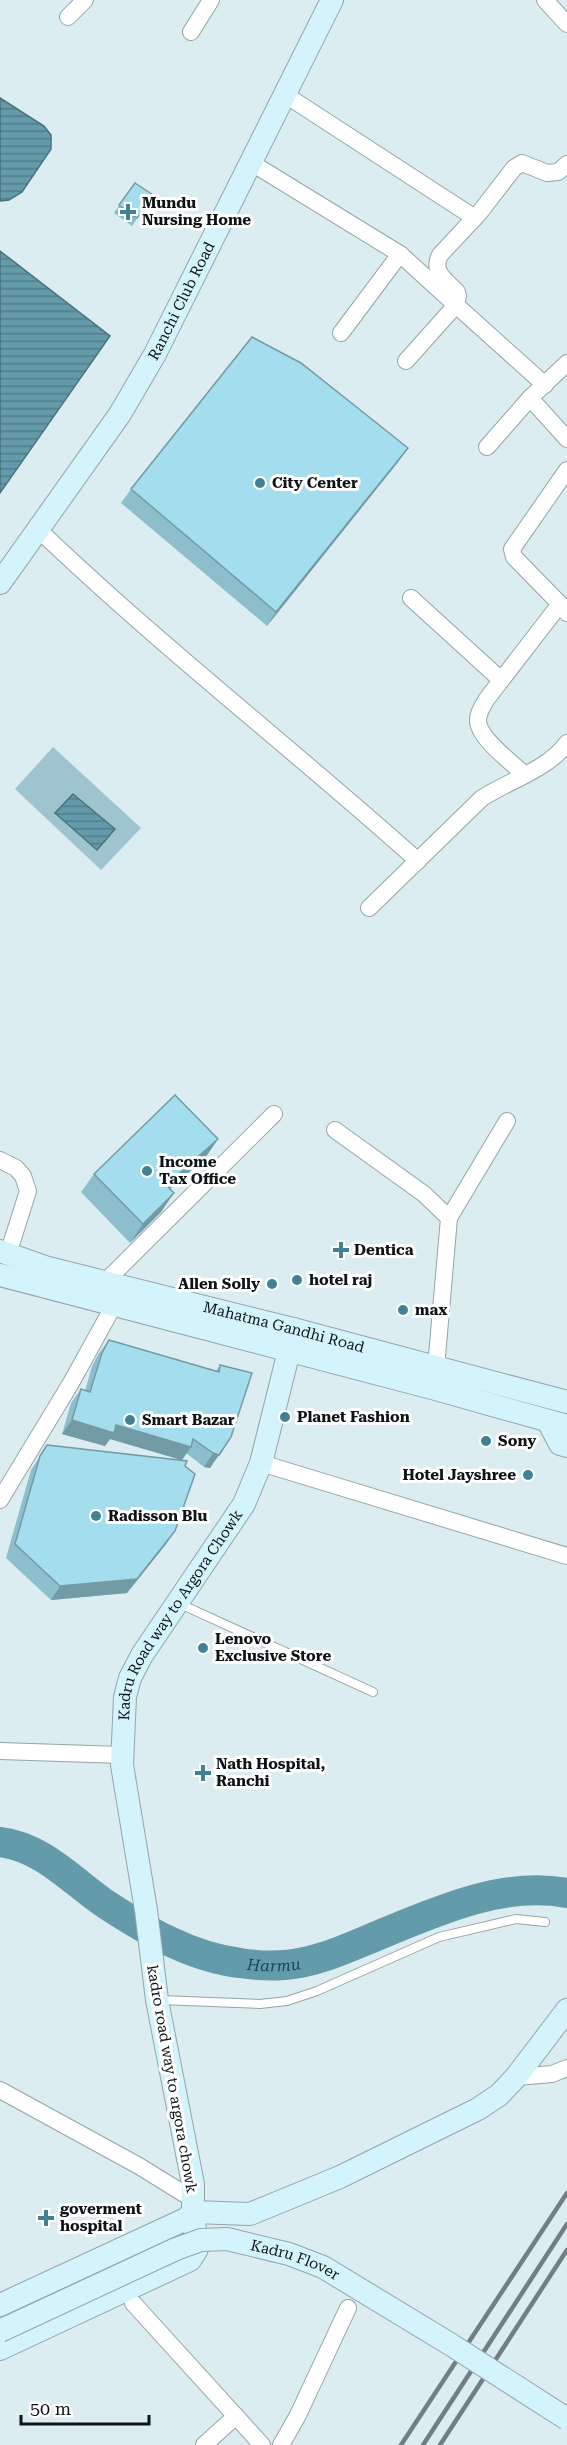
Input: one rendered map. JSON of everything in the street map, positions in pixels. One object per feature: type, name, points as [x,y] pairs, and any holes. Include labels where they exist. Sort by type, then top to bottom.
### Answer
[{"type":"street","points":[[68,18],[86,0]]},
{"type":"street","points":[[191,33],[211,0]]},
{"type":"street","name":"Ranchi Club Road","points":[[0,583],[120,414],[155,354],[332,0]]},
{"type":"street","points":[[545,0],[567,24]]},
{"type":"street","points":[[284,94],[475,218]]},
{"type":"street","points":[[250,162],[400,254],[545,385]]},
{"type":"street","points":[[406,361],[456,305],[458,299],[457,292],[437,270],[435,263],[440,255],[475,218],[514,168],[522,163],[547,173],[558,172],[567,164]]},
{"type":"street","points":[[341,333],[400,254]]},
{"type":"street","points":[[487,447],[530,398],[567,363]]},
{"type":"street","points":[[530,398],[567,439]]},
{"type":"street","points":[[524,774],[488,741],[478,722],[479,713],[501,680],[563,609],[514,557],[512,549],[567,470]]},
{"type":"street","points":[[39,530],[139,620],[329,781],[418,861]]},
{"type":"street","points":[[411,598],[501,680]]},
{"type":"street","points":[[369,908],[482,798],[543,766],[557,756],[567,743]]},
{"type":"street","points":[[104,1283],[273,1114]]},
{"type":"street","points":[[438,1367],[437,1356],[449,1218],[507,1121]]},
{"type":"street","points":[[335,1130],[424,1194],[449,1218]]},
{"type":"street","points":[[0,1160],[16,1168],[23,1176],[28,1191],[3,1260]]},
{"type":"street","name":"Mahatma Gandhi Road","points":[[3,1260],[48,1268],[104,1283],[558,1424]]},
{"type":"street","name":"Mahatma Gandhi Road","points":[[3,1260],[19,1282],[114,1305],[438,1367],[565,1400]]},
{"type":"street","points":[[0,1500],[71,1383],[114,1305]]},
{"type":"street","name":"Kadru Road way to Argora Chowk","points":[[146,1910],[126,1795],[122,1755],[125,1697],[130,1678],[142,1654],[244,1504],[261,1463],[291,1340]]},
{"type":"street","points":[[558,1424],[560,1444],[567,1446]]},
{"type":"street","points":[[261,1463],[567,1556]]},
{"type":"street","points":[[1,1750],[122,1755]]},
{"type":"street","name":"kadro road way to argora chowk","points":[[0,2349],[190,2260],[197,2249],[190,2165],[156,2000],[146,1910]]},
{"type":"street","points":[[0,2090],[139,2166],[194,2206],[250,2214],[389,2154],[478,2109],[499,2094],[516,2077],[567,2010]]},
{"type":"street","points":[[516,2077],[552,2074],[567,2068]]},
{"type":"street","points":[[0,2305],[186,2219],[194,2206]]},
{"type":"street","name":"Kadru Flover","points":[[0,2331],[176,2249],[201,2240],[227,2239],[289,2254],[323,2267],[567,2419]]},
{"type":"street","points":[[133,2303],[262,2445]]},
{"type":"street","points":[[281,2445],[298,2415],[348,2308]]},
{"type":"street","points":[[204,2445],[236,2416]]},
{"type":"lane","points":[[177,1603],[373,1692]]},
{"type":"lane","points":[[156,2000],[260,2004],[287,2001],[317,1991],[439,1937],[516,1919],[545,1922]]},
{"type":"shaded area","points":[[0,98],[44,126],[51,135],[51,149],[22,192],[9,200],[0,201]]},
{"type":"shaded area","points":[[0,251],[110,336],[0,493]]},
{"type":"shaded area","points":[[53,747],[141,828],[101,870],[15,789]]},
{"type":"shaded area","points":[[73,794],[115,829],[97,850],[55,813]]},
{"type":"building","points":[[135,183],[153,195],[137,218],[119,205]]},
{"type":"building","name":"City Center","points":[[252,337],[301,363],[408,448],[276,612],[131,489]]},
{"type":"building","name":"Income Tax Office","points":[[175,1095],[218,1139],[166,1185],[174,1193],[143,1224],[94,1174]]},
{"type":"building","points":[[109,1340],[219,1372],[220,1365],[252,1373],[231,1437],[219,1455],[193,1439],[191,1447],[116,1425],[114,1433],[72,1420],[81,1389],[90,1392],[102,1353]]},
{"type":"building","name":"Radisson Blu","points":[[47,1445],[187,1461],[185,1466],[195,1474],[175,1531],[137,1579],[60,1586],[15,1544],[40,1456]]},
{"type":"waterway","name":"Harmu","points":[[0,1842],[15,1845],[43,1857],[104,1903],[169,1941],[203,1955],[251,1964],[285,1965],[316,1959],[439,1911],[490,1896],[516,1891],[542,1890],[567,1893]]},
{"type":"railway","points":[[401,2445],[567,2193]]},
{"type":"railway","points":[[423,2445],[567,2224]]},
{"type":"railway","points":[[440,2445],[567,2250]]},
{"type":"place","name":"Mundu Nursing Home","points":[[128,212]]},
{"type":"place","name":"City Center","points":[[260,483]]},
{"type":"place","name":"Income Tax Office","points":[[147,1171]]},
{"type":"place","name":"Dentica","points":[[341,1250]]},
{"type":"place","name":"hotel raj","points":[[297,1280]]},
{"type":"place","name":"Allen Solly","points":[[272,1284]]},
{"type":"place","name":"max","points":[[403,1310]]},
{"type":"place","name":"Planet Fashion","points":[[285,1417]]},
{"type":"place","name":"Smart Bazar","points":[[130,1420]]},
{"type":"place","name":"Sony","points":[[486,1441]]},
{"type":"place","name":"Hotel Jayshree","points":[[528,1475]]},
{"type":"place","name":"Radisson Blu","points":[[96,1516]]},
{"type":"place","name":"Lenovo Exclusive Store","points":[[203,1648]]},
{"type":"place","name":"Nath Hospital, Ranchi","points":[[203,1773]]},
{"type":"place","name":"goverment hospital","points":[[46,2218]]}]
